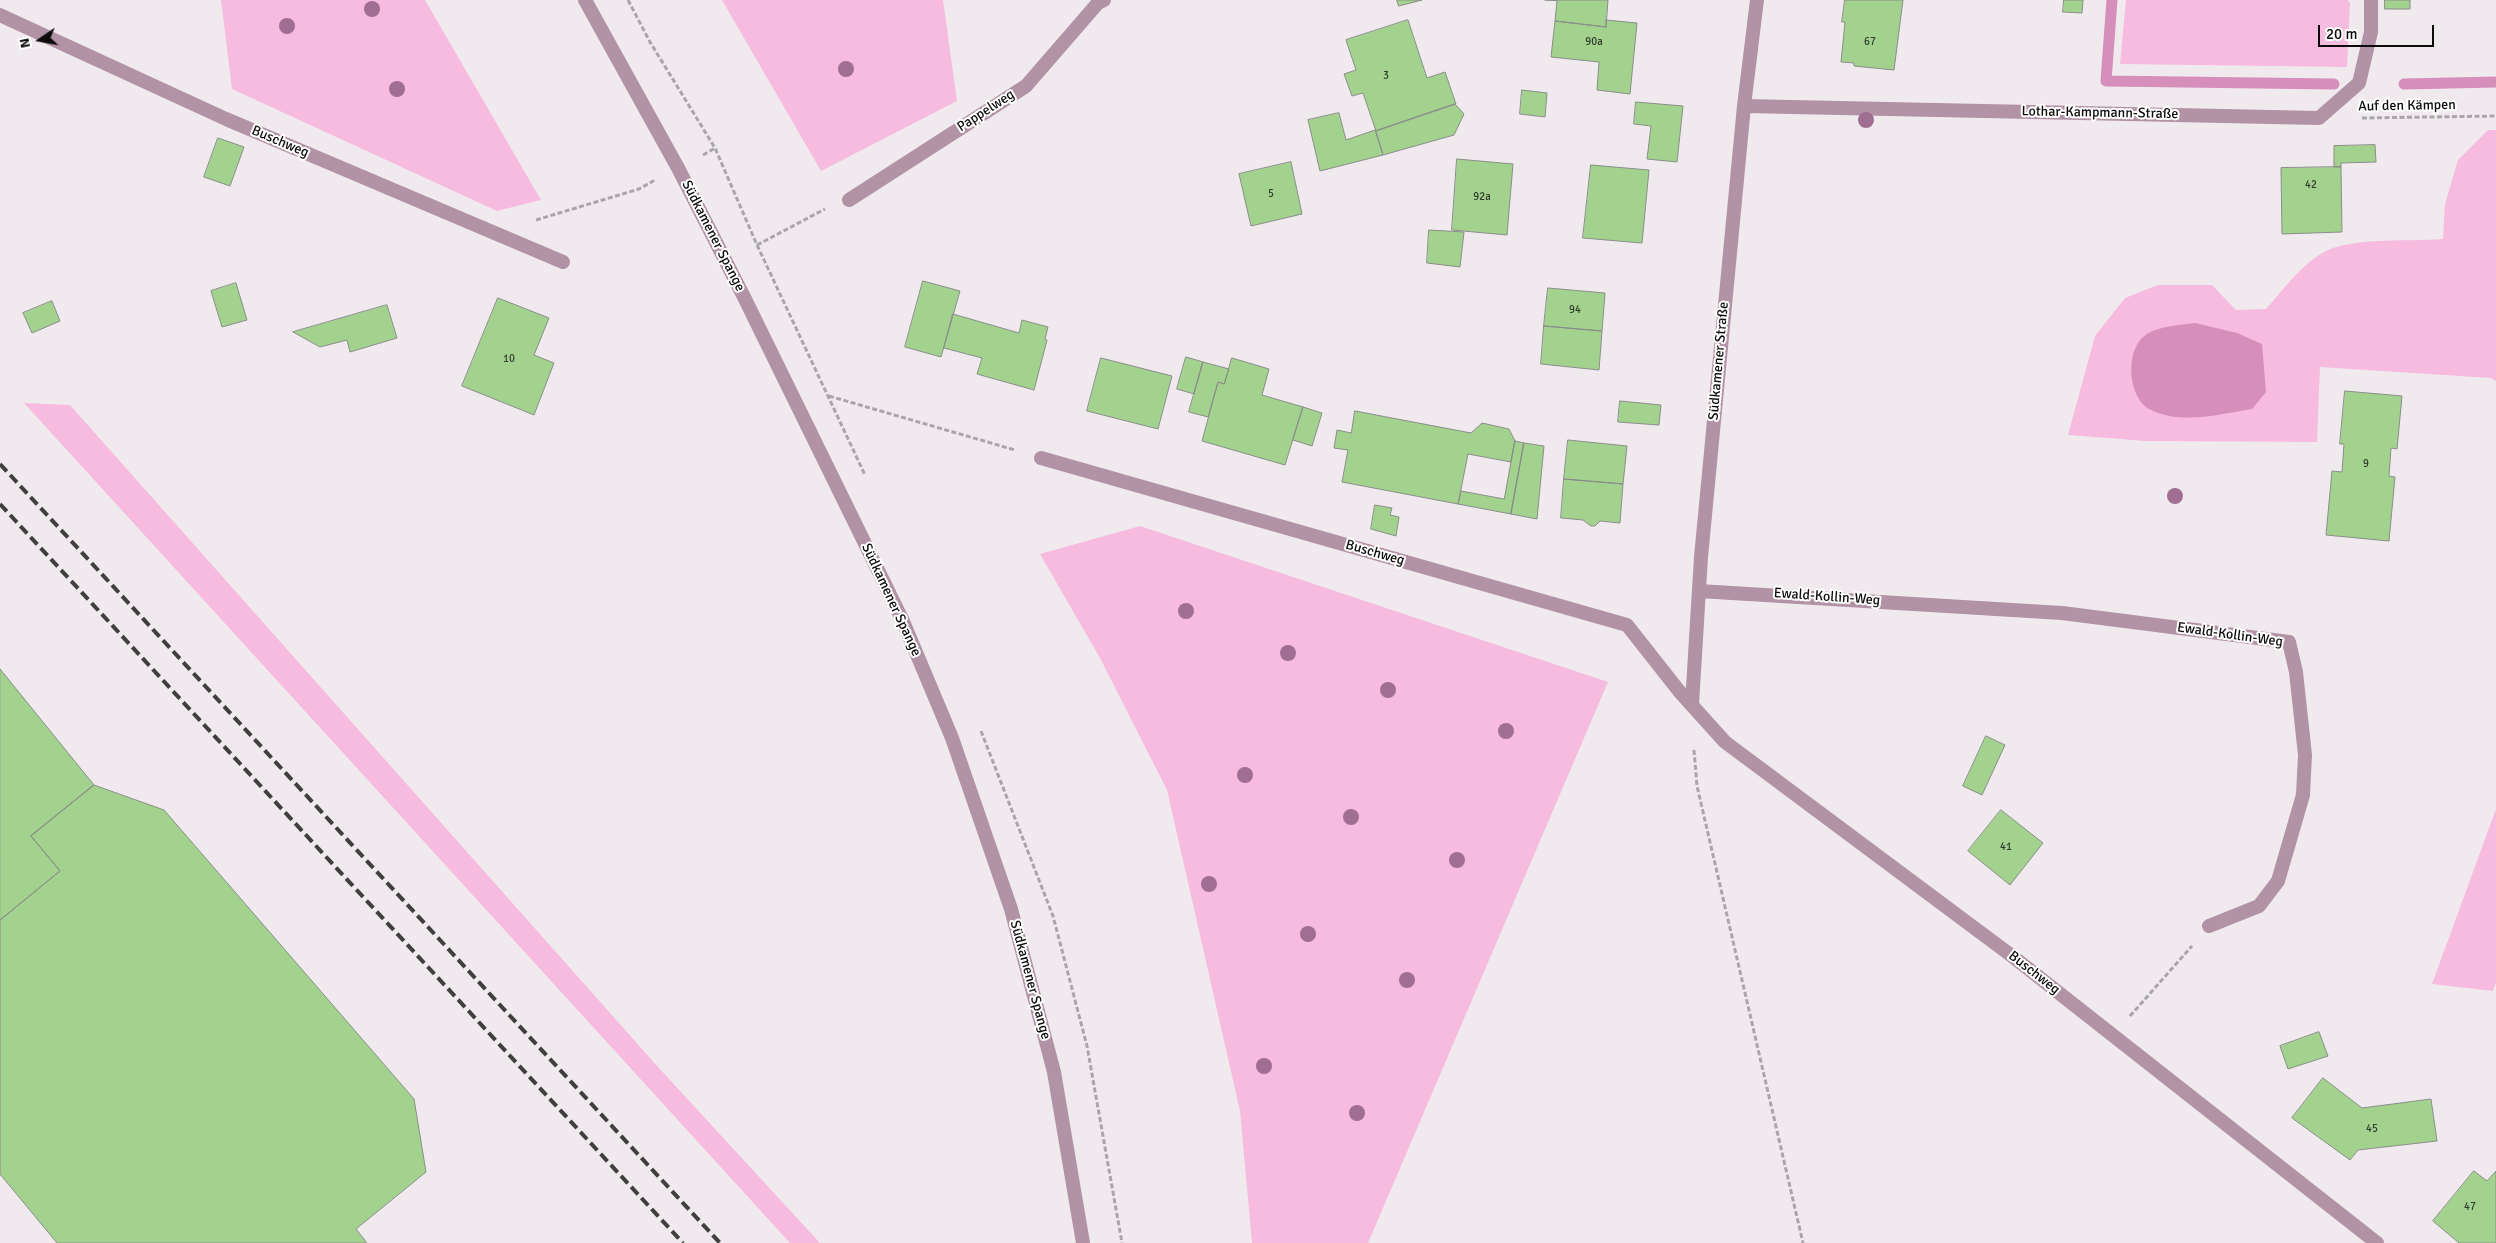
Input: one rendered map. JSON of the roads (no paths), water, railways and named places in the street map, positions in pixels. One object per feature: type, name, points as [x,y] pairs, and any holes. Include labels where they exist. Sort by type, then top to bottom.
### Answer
[{"type":"street","name":"Südkamener Spange","points":[[586,0],[678,168],[744,297],[902,619],[952,738],[1011,909],[1054,1072],[1083,1243]]},
{"type":"street","name":"Pappelweg","points":[[849,200],[1026,86],[1098,3],[1104,0]]},
{"type":"street","name":"Südkamener Straße","points":[[1692,704],[1699,590],[1744,106],[1757,0]]},
{"type":"street","name":"Lothar-Kampmann-Straße","points":[[1744,106],[2319,118],[2359,83],[2371,32],[2371,0]]},
{"type":"street","name":"Buschweg","points":[[0,15],[226,119],[562,262]]},
{"type":"street","name":"Buschweg","points":[[1041,458],[1627,625],[1679,691],[1725,742],[2012,956],[2377,1243]]},
{"type":"street","name":"Ewald-Kollin-Weg","points":[[1699,590],[2062,613],[2289,642],[2296,672],[2305,755],[2303,795],[2278,881],[2259,906],[2209,926]]},
{"type":"waterway","points":[[2112,0],[2106,81],[2334,84]]},
{"type":"waterway","points":[[2404,84],[2496,82]]},
{"type":"railway","points":[[0,464],[720,1243]]},
{"type":"railway","points":[[0,504],[683,1243]]}]
